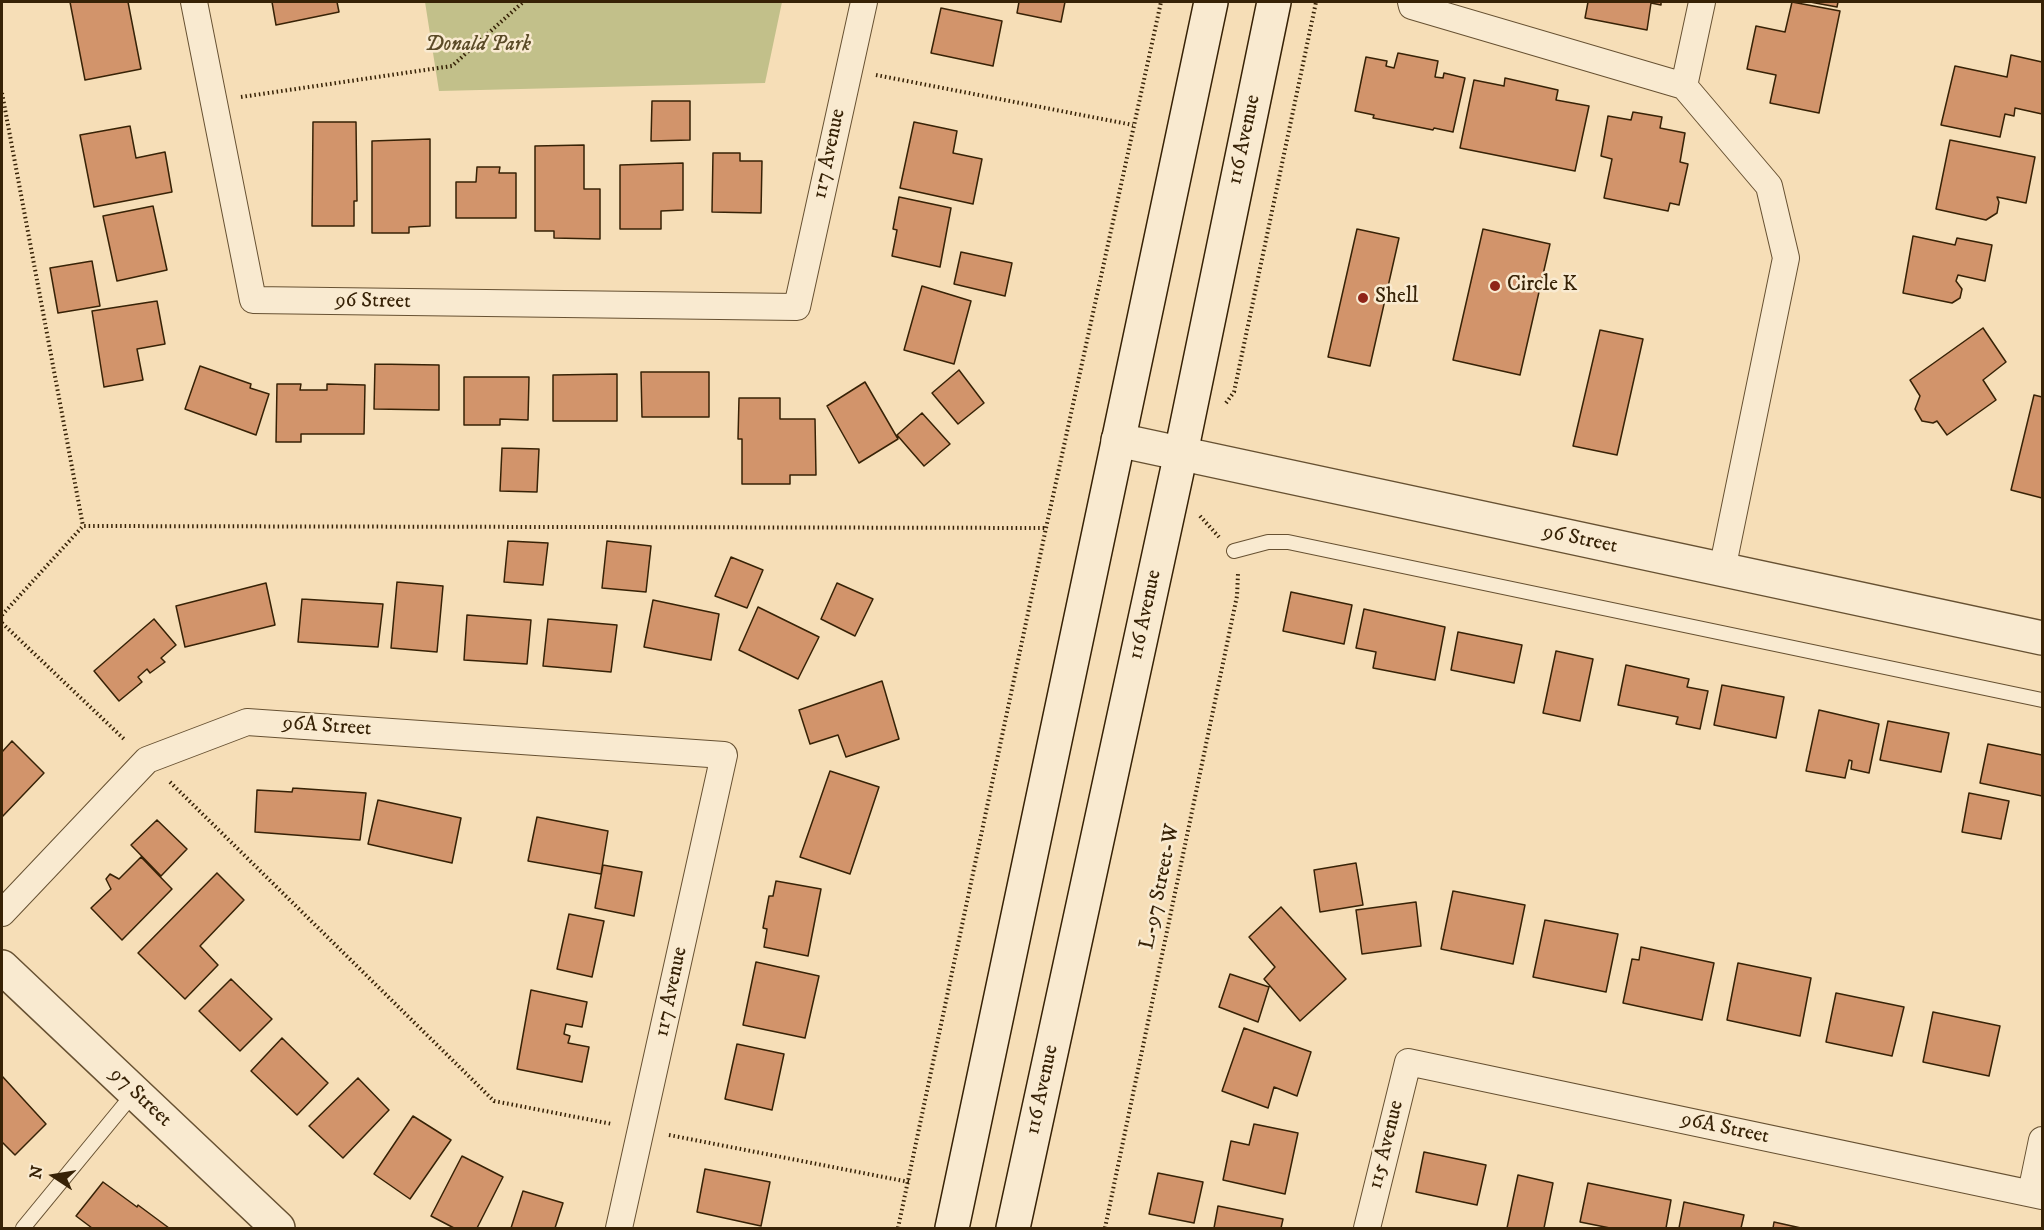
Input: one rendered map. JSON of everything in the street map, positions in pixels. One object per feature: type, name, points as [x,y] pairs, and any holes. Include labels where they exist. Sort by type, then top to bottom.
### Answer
[{"type":"main road","points":[[952,1228],[1211,2]]},
{"type":"main road","name":"116 Avenue","points":[[1013,1228],[1181,453],[1274,2]]},
{"type":"main road","name":"96 Street","points":[[1118,440],[2043,638]]},
{"type":"main road","name":"97 Street","points":[[2,967],[278,1228]]},
{"type":"street","name":"96 Street","points":[[194,2],[254,300],[797,307]]},
{"type":"street","name":"117 Avenue","points":[[797,307],[864,2]]},
{"type":"street","points":[[1411,2],[1412,6],[1684,86],[1769,186],[1786,258],[1722,570]]},
{"type":"street","points":[[1684,86],[1702,2]]},
{"type":"street","name":"96A Street","points":[[2,913],[147,760],[247,722],[724,755]]},
{"type":"street","name":"117 Avenue","points":[[619,1228],[724,755]]},
{"type":"street","name":"96A Street","points":[[1408,1062],[2037,1194]]},
{"type":"street","name":"115 Avenue","points":[[1367,1228],[1408,1062]]},
{"type":"street","points":[[2037,1194],[2043,1140]]},
{"type":"lane","points":[[1234,551],[1268,542],[1288,542],[2043,700]]},
{"type":"lane","points":[[23,1228],[134,1093]]},
{"type":"path","points":[[214,101],[452,66],[523,2]]},
{"type":"path","points":[[898,1228],[1046,528],[1161,2]]},
{"type":"path","points":[[1224,407],[1234,392],[1317,2]]},
{"type":"path","points":[[849,70],[1134,125]]},
{"type":"path","points":[[2,93],[83,526]]},
{"type":"path","points":[[1197,512],[1234,551]]},
{"type":"path","points":[[2,615],[83,526],[1046,528]]},
{"type":"path","name":"L-97 Street-W","points":[[1105,1228],[1237,596],[1238,576],[1234,551]]},
{"type":"path","points":[[2,623],[147,760],[494,1101],[909,1182]]},
{"type":"green space","name":"Donald Park","points":[[425,2],[782,2],[765,83],[439,91]]},
{"type":"building","points":[[70,2],[128,2],[141,69],[85,80]]},
{"type":"building","points":[[272,2],[337,2],[339,12],[276,25]]},
{"type":"building","points":[[1019,2],[1065,2],[1061,22],[1017,13]]},
{"type":"building","points":[[1588,2],[1661,2],[1661,5],[1651,3],[1647,30],[1585,18]]},
{"type":"building","points":[[1792,2],[1840,11],[1819,113],[1770,103],[1776,75],[1747,69],[1756,26],[1785,32]]},
{"type":"building","points":[[1810,2],[1838,2],[1837,7]]},
{"type":"building","points":[[941,8],[1002,21],[993,66],[931,53]]},
{"type":"building","points":[[1398,53],[1438,61],[1435,77],[1443,78],[1444,73],[1465,78],[1453,132],[1373,118],[1374,115],[1355,111],[1366,57],[1387,61],[1386,66],[1394,68]]},
{"type":"building","points":[[2011,55],[2042,62],[2042,114],[2015,108],[2014,116],[2005,114],[2000,137],[1941,125],[1955,66],[2007,77]]},
{"type":"building","points":[[1505,78],[1558,90],[1556,100],[1589,106],[1575,171],[1460,148],[1474,80],[1504,86]]},
{"type":"building","points":[[652,101],[690,101],[690,140],[651,141]]},
{"type":"building","points":[[1633,112],[1662,117],[1660,128],[1685,133],[1680,162],[1688,164],[1679,205],[1670,203],[1668,211],[1604,198],[1612,159],[1601,156],[1608,116],[1631,120]]},
{"type":"building","points":[[313,122],[356,122],[357,201],[354,201],[354,226],[312,226]]},
{"type":"building","points":[[914,122],[957,131],[953,153],[982,159],[973,204],[900,188]]},
{"type":"building","points":[[130,126],[136,158],[165,152],[172,192],[94,207],[80,135]]},
{"type":"building","points":[[430,139],[430,226],[409,227],[409,233],[372,233],[372,141]]},
{"type":"building","points":[[1950,140],[2035,157],[2026,203],[1997,197],[1999,202],[1997,213],[1986,220],[1936,209]]},
{"type":"building","points":[[584,145],[584,189],[600,189],[600,239],[554,238],[554,231],[535,231],[535,146]]},
{"type":"building","points":[[713,153],[740,153],[740,161],[762,161],[761,213],[712,212]]},
{"type":"building","points":[[683,163],[683,210],[661,211],[661,229],[620,229],[620,165]]},
{"type":"building","points":[[477,167],[500,167],[499,173],[516,173],[516,218],[456,218],[456,182],[476,182]]},
{"type":"building","points":[[899,197],[951,208],[940,267],[892,256],[897,230],[893,229]]},
{"type":"building","points":[[153,206],[167,270],[117,281],[103,216]]},
{"type":"building","name":"Shell","points":[[1357,229],[1399,238],[1370,366],[1328,357]]},
{"type":"building","points":[[1483,229],[1550,244],[1520,375],[1453,360]]},
{"type":"building","points":[[1913,236],[1955,245],[1957,238],[1992,245],[1985,281],[1958,275],[1956,281],[1962,289],[1960,298],[1952,303],[1903,293]]},
{"type":"building","points":[[961,252],[1012,263],[1005,296],[954,284]]},
{"type":"building","points":[[92,261],[100,306],[58,313],[50,268]]},
{"type":"building","points":[[922,286],[971,301],[954,364],[904,350]]},
{"type":"building","points":[[157,301],[165,344],[137,349],[143,380],[104,387],[92,311]]},
{"type":"building","points":[[1983,328],[2006,362],[1983,380],[1996,400],[1947,435],[1937,421],[1933,423],[1922,421],[1915,409],[1920,396],[1910,380]]},
{"type":"building","points":[[1600,330],[1643,339],[1617,455],[1573,446]]},
{"type":"building","points":[[375,364],[439,365],[439,410],[374,409]]},
{"type":"building","points":[[200,366],[251,384],[250,388],[269,394],[256,435],[185,409]]},
{"type":"building","points":[[959,370],[984,403],[958,424],[932,393]]},
{"type":"building","points":[[641,372],[709,372],[709,417],[642,417]]},
{"type":"building","points":[[617,374],[617,421],[553,421],[553,375]]},
{"type":"building","points":[[464,377],[529,377],[528,420],[500,419],[500,425],[464,425]]},
{"type":"building","points":[[865,382],[898,439],[859,463],[827,406]]},
{"type":"building","points":[[277,384],[301,384],[300,390],[327,390],[327,384],[365,385],[364,434],[301,434],[301,442],[276,442]]},
{"type":"building","points":[[2034,395],[2042,397],[2042,498],[2011,490]]},
{"type":"building","points":[[739,398],[780,398],[780,419],[815,419],[816,475],[790,475],[790,484],[742,484],[742,439],[738,439]]},
{"type":"building","points":[[922,413],[950,444],[924,466],[897,435]]},
{"type":"building","points":[[502,448],[539,449],[537,492],[500,491]]},
{"type":"building","points":[[508,541],[548,543],[543,585],[504,582]]},
{"type":"building","points":[[607,541],[651,546],[646,592],[602,588]]},
{"type":"building","points":[[731,557],[763,570],[747,608],[715,596]]},
{"type":"building","points":[[397,582],[443,586],[437,652],[391,648]]},
{"type":"building","points":[[266,583],[275,625],[185,647],[176,606]]},
{"type":"building","points":[[837,583],[873,599],[855,636],[821,619]]},
{"type":"building","points":[[1291,592],[1352,605],[1344,644],[1283,631]]},
{"type":"building","points":[[302,599],[383,604],[378,647],[298,642]]},
{"type":"building","points":[[653,600],[719,614],[711,660],[644,647]]},
{"type":"building","points":[[758,607],[819,637],[798,679],[739,650]]},
{"type":"building","points":[[1364,609],[1445,627],[1435,680],[1373,668],[1376,652],[1356,648]]},
{"type":"building","points":[[467,615],[531,620],[527,664],[464,660]]},
{"type":"building","points":[[154,619],[176,645],[161,658],[165,662],[150,673],[147,669],[138,677],[142,682],[119,701],[94,671]]},
{"type":"building","points":[[548,619],[617,625],[611,672],[543,666]]},
{"type":"building","points":[[1458,632],[1522,645],[1514,683],[1451,670]]},
{"type":"building","points":[[1556,651],[1593,659],[1580,721],[1543,713]]},
{"type":"building","points":[[1626,665],[1689,679],[1687,687],[1708,691],[1700,729],[1676,724],[1678,717],[1618,705]]},
{"type":"building","points":[[882,681],[899,739],[846,757],[838,735],[810,744],[799,710]]},
{"type":"building","points":[[1722,685],[1784,697],[1776,738],[1714,725]]},
{"type":"building","points":[[1819,710],[1879,724],[1869,773],[1851,769],[1852,761],[1849,760],[1845,778],[1806,771]]},
{"type":"building","points":[[1888,721],[1949,733],[1941,772],[1880,760]]},
{"type":"building","points":[[12,741],[44,773],[2,817],[2,752]]},
{"type":"building","points":[[1988,744],[2042,755],[2042,796],[1980,783]]},
{"type":"building","points":[[830,771],[879,787],[850,874],[800,857]]},
{"type":"building","points":[[293,788],[366,793],[360,840],[255,832],[257,790],[292,792]]},
{"type":"building","points":[[1969,793],[2009,801],[2001,839],[1962,832]]},
{"type":"building","points":[[378,800],[461,818],[452,863],[368,844]]},
{"type":"building","points":[[537,817],[608,831],[601,874],[528,861]]},
{"type":"building","points":[[157,820],[187,849],[161,876],[131,845]]},
{"type":"building","points":[[141,857],[172,889],[122,940],[91,908],[111,889],[106,879],[110,874],[119,879]]},
{"type":"building","points":[[1356,863],[1363,905],[1320,912],[1314,870]]},
{"type":"building","points":[[603,865],[642,872],[634,916],[595,908]]},
{"type":"building","points":[[217,873],[244,900],[200,946],[218,965],[185,999],[138,953]]},
{"type":"building","points":[[776,881],[821,889],[808,956],[764,947],[767,929],[763,928],[769,896],[773,896]]},
{"type":"building","points":[[1453,891],[1525,905],[1513,964],[1441,949]]},
{"type":"building","points":[[1416,902],[1421,946],[1362,954],[1356,910]]},
{"type":"building","points":[[1281,907],[1346,979],[1300,1021],[1264,979],[1275,967],[1249,937]]},
{"type":"building","points":[[569,914],[604,921],[592,977],[557,969]]},
{"type":"building","points":[[1545,920],[1618,934],[1606,992],[1533,977]]},
{"type":"building","points":[[1641,947],[1714,963],[1702,1020],[1623,1003],[1632,959],[1639,960]]},
{"type":"building","points":[[756,962],[819,976],[805,1038],[743,1025]]},
{"type":"building","points":[[1738,963],[1811,978],[1800,1036],[1727,1020]]},
{"type":"building","points":[[1230,974],[1269,987],[1258,1022],[1219,1007]]},
{"type":"building","points":[[231,979],[272,1019],[240,1051],[199,1011]]},
{"type":"building","points":[[531,990],[587,1002],[582,1027],[566,1024],[564,1034],[570,1036],[568,1043],[589,1047],[582,1082],[517,1069]]},
{"type":"building","points":[[1836,993],[1904,1007],[1892,1056],[1826,1042]]},
{"type":"building","points":[[1933,1012],[2000,1026],[1989,1076],[1923,1062]]},
{"type":"building","points":[[1244,1028],[1311,1052],[1297,1096],[1274,1087],[1268,1108],[1222,1091]]},
{"type":"building","points":[[282,1038],[328,1083],[297,1115],[251,1071]]},
{"type":"building","points":[[737,1044],[784,1054],[772,1110],[725,1099]]},
{"type":"building","points":[[2,1076],[46,1124],[15,1155],[2,1142]]},
{"type":"building","points":[[358,1078],[389,1110],[343,1158],[309,1126]]},
{"type":"building","points":[[413,1116],[451,1140],[410,1199],[374,1174]]},
{"type":"building","points":[[1254,1124],[1298,1133],[1285,1194],[1223,1180],[1231,1141],[1249,1145]]},
{"type":"building","points":[[1424,1152],[1486,1165],[1477,1205],[1416,1192]]},
{"type":"building","points":[[462,1156],[503,1177],[477,1228],[454,1228],[431,1216]]},
{"type":"building","points":[[705,1169],[770,1182],[761,1226],[697,1212]]},
{"type":"building","points":[[1158,1173],[1203,1182],[1194,1223],[1149,1214]]},
{"type":"building","points":[[1518,1175],[1553,1183],[1544,1228],[1507,1228]]},
{"type":"building","points":[[103,1182],[169,1228],[92,1228],[76,1216]]},
{"type":"building","points":[[1588,1183],[1671,1200],[1666,1228],[1610,1228],[1580,1222]]},
{"type":"building","points":[[523,1191],[563,1203],[555,1228],[511,1228]]},
{"type":"building","points":[[1684,1202],[1744,1215],[1741,1228],[1679,1228]]},
{"type":"building","points":[[1218,1206],[1283,1219],[1281,1228],[1214,1228]]},
{"type":"building","points":[[1774,1222],[1801,1228],[1773,1228]]},
{"type":"place","name":"Circle K","points":[[1495,286]]},
{"type":"place","name":"Shell","points":[[1363,298]]}]
